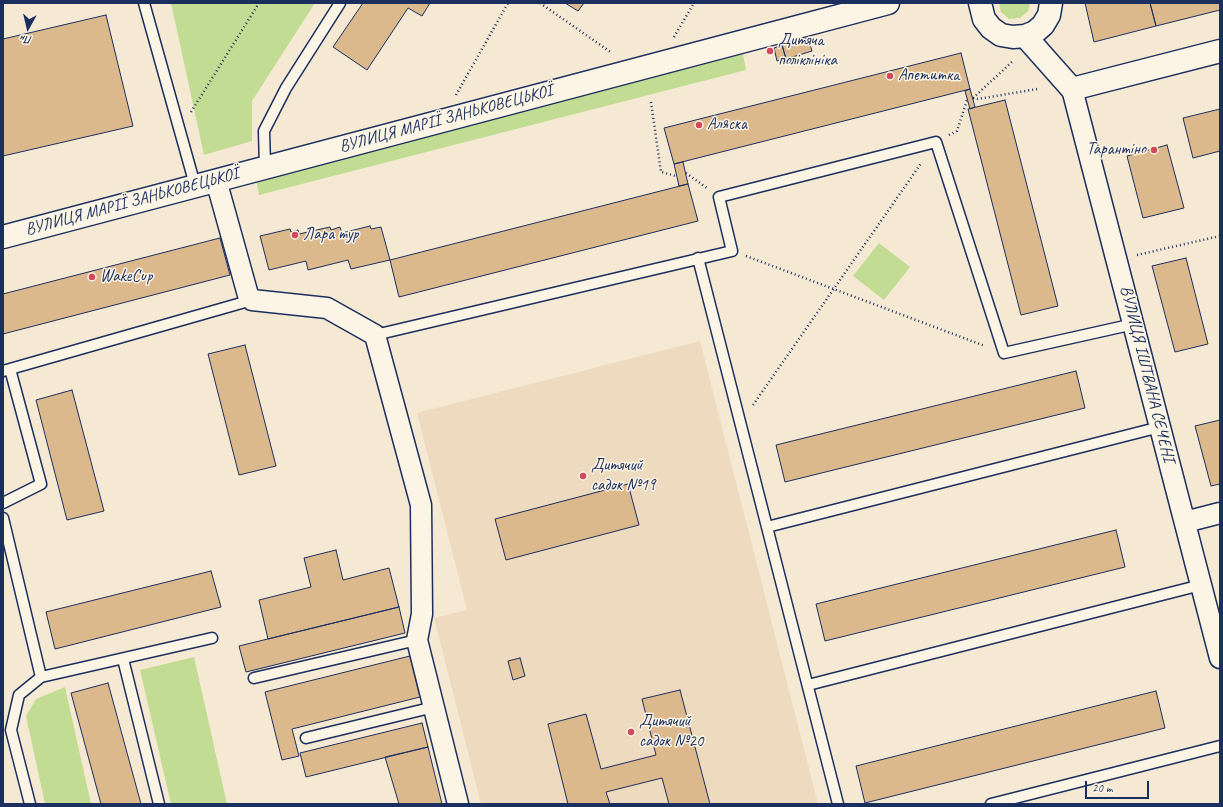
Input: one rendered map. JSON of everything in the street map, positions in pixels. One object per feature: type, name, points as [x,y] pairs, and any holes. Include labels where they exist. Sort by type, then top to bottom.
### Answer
[{"type":"street","name":"ВУЛИЦЯ МАРІЇ ЗАНЬКОВЕЦЬКОЇ","points":[[3,237],[265,166],[888,3]]},
{"type":"street","points":[[976,4],[991,28],[1007,36],[1025,36],[1035,32],[1043,24],[1049,15],[1051,3]]},
{"type":"street","points":[[1025,36],[1072,89],[1220,52]]},
{"type":"street","name":"ВУЛИЦЯ ІШТВАНА СЕЧЕНІ","points":[[1072,89],[1220,658]]},
{"type":"street","points":[[216,180],[248,295],[252,300],[327,308],[375,335],[421,505],[422,614],[417,640],[458,804]]},
{"type":"street","points":[[1185,522],[1220,513]]},
{"type":"lane","points":[[144,3],[194,185]]},
{"type":"lane","points":[[265,166],[264,131],[286,88],[340,3]]},
{"type":"lane","points":[[375,335],[732,250],[719,197],[936,142],[1004,354],[1134,324]]},
{"type":"lane","points":[[698,258],[838,804]]},
{"type":"lane","points":[[3,503],[41,484],[6,370],[252,300]]},
{"type":"lane","points":[[767,527],[1160,427]]},
{"type":"lane","points":[[3,518],[41,678]]},
{"type":"lane","points":[[808,685],[1201,585]]},
{"type":"lane","points":[[30,804],[11,730],[19,695],[41,678],[212,638]]},
{"type":"lane","points":[[254,678],[417,640]]},
{"type":"lane","points":[[123,659],[159,804]]},
{"type":"lane","points":[[306,738],[434,707]]},
{"type":"lane","points":[[991,804],[1220,746]]},
{"type":"path","points":[[179,131],[258,3]]},
{"type":"path","points":[[453,101],[508,3]]},
{"type":"path","points":[[540,3],[614,55]]},
{"type":"path","points":[[674,37],[694,3]]},
{"type":"path","points":[[1014,60],[973,98],[978,99],[1037,89]]},
{"type":"path","points":[[740,424],[936,142],[957,131],[967,100]]},
{"type":"path","points":[[651,102],[662,172],[676,176]]},
{"type":"path","points":[[686,173],[719,197]]},
{"type":"path","points":[[1117,259],[1220,236]]},
{"type":"path","points":[[732,250],[1004,354]]},
{"type":"shaded area","points":[[700,341],[818,804],[481,804],[434,618],[467,610],[417,413]]},
{"type":"green space","points":[[171,3],[315,3],[252,101],[252,141],[204,155]]},
{"type":"green space","points":[[999,3],[1030,3],[1028,11],[1020,18],[1009,19],[1001,12]]},
{"type":"green space","points":[[743,54],[746,70],[259,195],[256,180]]},
{"type":"green space","points":[[879,243],[910,267],[884,300],[853,276]]},
{"type":"green space","points":[[194,657],[227,804],[171,804],[140,670]]},
{"type":"green space","points":[[65,687],[91,804],[45,804],[26,716],[36,699]]},
{"type":"building","points":[[363,3],[430,3],[422,16],[408,8],[367,70],[333,47]]},
{"type":"building","points":[[565,3],[584,3],[578,11]]},
{"type":"building","points":[[1085,3],[1150,3],[1156,26],[1094,42]]},
{"type":"building","points":[[1150,3],[1220,3],[1220,10],[1156,26]]},
{"type":"building","points":[[106,15],[133,126],[3,156],[3,39]]},
{"type":"building","points":[[808,38],[812,51],[786,59],[782,45]]},
{"type":"building","points":[[782,45],[786,59],[777,61],[774,48]]},
{"type":"building","points":[[961,53],[970,89],[674,164],[664,128]]},
{"type":"building","points":[[970,89],[975,107],[970,109],[965,91]]},
{"type":"building","points":[[1005,100],[1058,306],[1021,315],[968,109]]},
{"type":"building","points":[[1220,109],[1220,151],[1193,158],[1183,118]]},
{"type":"building","points":[[1167,145],[1184,208],[1143,218],[1127,156]]},
{"type":"building","points":[[683,162],[688,184],[679,186],[674,164]]},
{"type":"building","points":[[688,184],[698,221],[399,297],[390,260]]},
{"type":"building","points":[[370,226],[371,229],[381,227],[390,260],[351,269],[348,260],[308,270],[306,261],[269,270],[260,236],[290,229],[291,232],[298,230],[299,234],[330,227],[331,230],[340,227],[342,233]]},
{"type":"building","points":[[220,238],[230,275],[3,334],[3,294]]},
{"type":"building","points":[[1186,258],[1208,344],[1175,352],[1152,266]]},
{"type":"building","points":[[245,345],[276,466],[239,475],[208,354]]},
{"type":"building","points":[[1076,371],[1085,408],[785,482],[776,445]]},
{"type":"building","points":[[72,390],[104,511],[67,520],[36,400]]},
{"type":"building","points":[[1220,420],[1220,484],[1211,486],[1195,426]]},
{"type":"building","points":[[628,484],[639,525],[506,560],[495,519]]},
{"type":"building","points":[[1116,530],[1125,567],[825,641],[816,604]]},
{"type":"building","points":[[336,550],[343,580],[389,568],[399,607],[268,639],[259,600],[311,587],[304,558]]},
{"type":"building","points":[[211,571],[221,607],[55,649],[46,612]]},
{"type":"building","points":[[399,607],[405,633],[246,672],[239,646]]},
{"type":"building","points":[[410,656],[420,697],[292,729],[299,756],[282,760],[265,692]]},
{"type":"building","points":[[520,658],[525,676],[513,680],[508,661]]},
{"type":"building","points":[[108,683],[141,804],[101,804],[71,693]]},
{"type":"building","points":[[680,690],[710,804],[669,804],[662,778],[606,792],[610,804],[568,804],[548,724],[586,714],[601,769],[656,755],[642,699]]},
{"type":"building","points":[[1156,691],[1165,728],[865,803],[856,766]]},
{"type":"building","points":[[422,723],[428,747],[306,777],[300,753]]},
{"type":"building","points":[[428,747],[442,804],[399,804],[385,757]]},
{"type":"place","name":"Дитяча поліклініка","points":[[770,51]]},
{"type":"place","name":"Апетитка","points":[[890,76]]},
{"type":"place","name":"Аляска","points":[[699,125]]},
{"type":"place","name":"Тарантіно","points":[[1154,150]]},
{"type":"place","name":"Лара тур","points":[[295,235]]},
{"type":"place","name":"WakeCup","points":[[92,277]]},
{"type":"place","name":"Дитячий садок №19","points":[[583,476]]},
{"type":"place","name":"Дитячий садок №20","points":[[631,732]]}]
